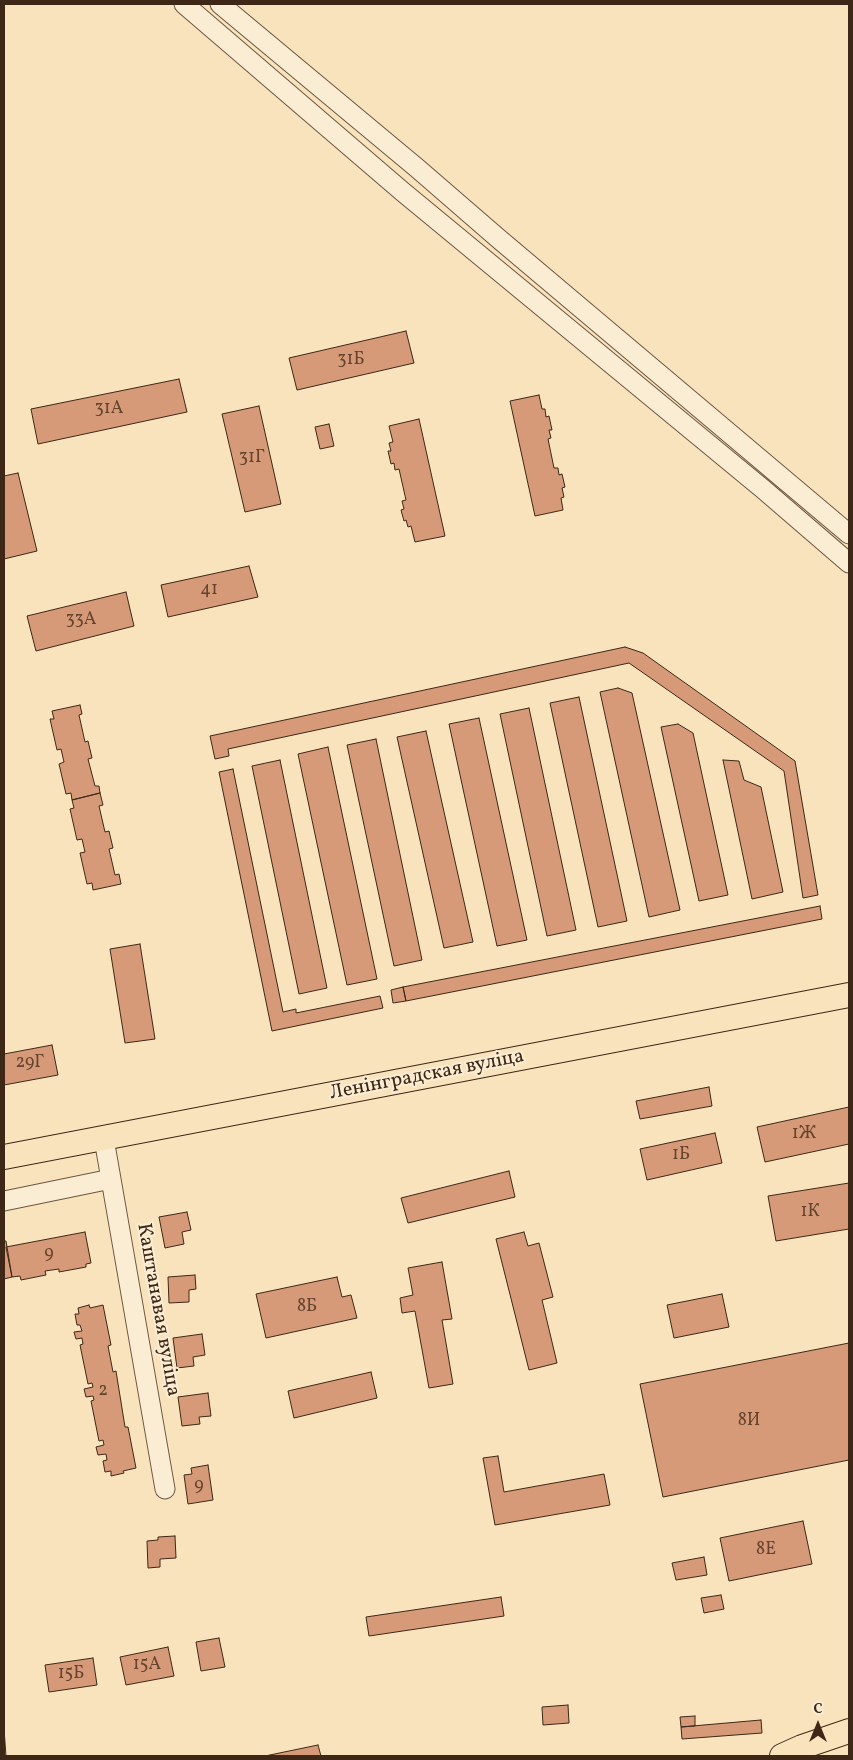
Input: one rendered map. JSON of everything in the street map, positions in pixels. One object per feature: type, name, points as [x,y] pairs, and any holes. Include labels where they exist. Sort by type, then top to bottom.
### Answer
[{"type":"main road","name":"Ленінградская вуліца","points":[[4,1157],[849,995]]},
{"type":"main road","points":[[782,1756],[849,1731]]},
{"type":"street","points":[[184,4],[403,192],[763,489],[849,563]]},
{"type":"street","points":[[220,4],[417,168],[849,534]]},
{"type":"street","name":"Каштанавая вуліца","points":[[104,1138],[165,1489]]},
{"type":"street","points":[[4,1201],[111,1179]]},
{"type":"building","points":[[406,331],[414,363],[297,390],[289,358]]},
{"type":"building","points":[[179,379],[187,412],[38,444],[31,409]]},
{"type":"building","points":[[539,395],[542,409],[545,409],[546,417],[549,416],[552,430],[549,430],[551,438],[548,439],[554,468],[558,468],[559,475],[562,474],[565,487],[562,488],[564,497],[561,498],[563,510],[535,516],[510,401]]},
{"type":"building","points":[[259,406],[281,504],[245,512],[222,414]]},
{"type":"building","points":[[419,419],[445,536],[415,542],[411,526],[408,527],[406,520],[404,521],[401,510],[404,509],[402,501],[406,500],[399,469],[395,470],[394,463],[391,464],[388,451],[391,451],[389,443],[393,442],[389,426]]},
{"type":"building","points":[[329,424],[334,446],[320,449],[315,427]]},
{"type":"building","points":[[18,473],[37,551],[4,559],[4,476]]},
{"type":"building","points":[[249,566],[258,597],[168,617],[161,585]]},
{"type":"building","points":[[126,592],[134,626],[36,651],[27,616]]},
{"type":"building","points":[[625,647],[643,653],[795,761],[818,895],[803,898],[784,771],[629,663],[228,749],[229,756],[215,759],[210,736]]},
{"type":"building","points":[[618,688],[632,693],[680,910],[649,917],[600,692]]},
{"type":"building","points":[[579,697],[627,921],[598,927],[550,703]]},
{"type":"building","points":[[80,705],[82,714],[79,715],[85,742],[88,741],[92,758],[88,759],[95,786],[99,786],[100,793],[72,800],[71,793],[66,794],[59,764],[64,762],[61,749],[57,750],[50,719],[54,719],[52,711]]},
{"type":"building","points":[[529,708],[576,930],[547,936],[500,714]]},
{"type":"building","points":[[479,718],[527,940],[497,946],[449,724]]},
{"type":"building","points":[[678,724],[693,733],[728,895],[699,901],[661,727]]},
{"type":"building","points":[[426,731],[473,942],[444,948],[397,737]]},
{"type":"building","points":[[376,739],[422,960],[394,966],[347,745]]},
{"type":"building","points":[[328,747],[377,979],[347,985],[298,754]]},
{"type":"building","points":[[280,760],[327,988],[299,994],[252,766]]},
{"type":"building","points":[[723,760],[739,761],[744,780],[761,787],[783,892],[752,899]]},
{"type":"building","points":[[233,769],[283,1012],[296,1009],[296,1013],[380,996],[383,1008],[272,1031],[219,772]]},
{"type":"building","points":[[100,793],[103,805],[99,806],[105,832],[109,831],[113,848],[109,849],[115,875],[119,874],[121,884],[93,890],[92,883],[87,884],[80,853],[85,852],[82,839],[77,840],[70,809],[74,808],[72,800]]},
{"type":"building","points":[[820,906],[822,919],[406,1001],[403,987]]},
{"type":"building","points":[[140,944],[155,1039],[125,1043],[110,949]]},
{"type":"building","points":[[403,987],[406,1001],[393,1003],[391,990]]},
{"type":"building","points":[[52,1045],[58,1075],[4,1085],[4,1054]]},
{"type":"building","points":[[709,1087],[712,1106],[640,1119],[636,1101]]},
{"type":"building","points":[[849,1107],[849,1144],[765,1162],[757,1127]]},
{"type":"building","points":[[715,1133],[722,1163],[647,1180],[640,1149]]},
{"type":"building","points":[[509,1171],[515,1197],[408,1223],[401,1198]]},
{"type":"building","points":[[849,1183],[849,1229],[776,1241],[768,1196]]},
{"type":"building","points":[[187,1212],[191,1230],[182,1232],[184,1244],[165,1248],[159,1217]]},
{"type":"building","points":[[85,1232],[91,1263],[86,1264],[86,1267],[59,1272],[59,1269],[45,1271],[46,1275],[21,1280],[20,1276],[12,1277],[6,1247]]},
{"type":"building","points":[[524,1232],[528,1246],[539,1243],[553,1297],[542,1300],[557,1363],[529,1370],[496,1239]]},
{"type":"building","points":[[4,1241],[6,1241],[12,1277],[4,1279]]},
{"type":"building","points":[[442,1262],[452,1319],[442,1320],[453,1384],[429,1388],[415,1311],[402,1313],[400,1298],[413,1295],[408,1268]]},
{"type":"building","points":[[195,1275],[196,1289],[189,1290],[189,1302],[169,1303],[168,1277]]},
{"type":"building","points":[[337,1277],[342,1297],[351,1295],[357,1318],[266,1338],[256,1294]]},
{"type":"building","points":[[722,1294],[729,1327],[674,1338],[667,1305]]},
{"type":"building","points":[[89,1305],[90,1308],[103,1305],[111,1345],[108,1346],[113,1372],[116,1371],[125,1427],[128,1427],[136,1468],[111,1476],[111,1471],[105,1472],[103,1461],[107,1460],[106,1454],[98,1455],[96,1447],[104,1445],[103,1440],[99,1441],[91,1401],[94,1400],[93,1396],[86,1397],[84,1389],[93,1387],[92,1383],[88,1384],[80,1345],[83,1344],[82,1338],[76,1339],[74,1332],[82,1331],[80,1325],[77,1325],[75,1314],[79,1314],[78,1308]]},
{"type":"building","points":[[202,1334],[205,1355],[193,1357],[194,1366],[177,1368],[173,1338]]},
{"type":"building","points":[[849,1343],[849,1460],[663,1497],[640,1384]]},
{"type":"building","points":[[371,1372],[377,1398],[294,1418],[288,1391]]},
{"type":"building","points":[[208,1393],[211,1416],[199,1417],[200,1424],[182,1426],[178,1397]]},
{"type":"building","points":[[498,1456],[504,1492],[604,1474],[610,1505],[495,1525],[483,1458]]},
{"type":"building","points":[[208,1465],[213,1500],[188,1504],[184,1475],[192,1474],[191,1468]]},
{"type":"building","points":[[803,1521],[812,1564],[729,1581],[720,1538]]},
{"type":"building","points":[[175,1536],[176,1558],[160,1559],[160,1567],[148,1568],[147,1541],[158,1540],[158,1537]]},
{"type":"building","points":[[704,1557],[707,1575],[676,1580],[672,1563]]},
{"type":"building","points":[[721,1595],[724,1609],[704,1613],[701,1598]]},
{"type":"building","points":[[501,1597],[504,1616],[369,1636],[366,1617]]},
{"type":"building","points":[[219,1638],[225,1667],[201,1671],[196,1642]]},
{"type":"building","points":[[168,1647],[174,1676],[126,1685],[120,1657]]},
{"type":"building","points":[[93,1658],[97,1685],[49,1692],[45,1665]]},
{"type":"building","points":[[568,1705],[569,1723],[543,1725],[542,1707]]},
{"type":"building","points":[[695,1716],[695,1726],[681,1727],[680,1717]]},
{"type":"building","points":[[761,1720],[762,1733],[682,1739],[681,1727]]},
{"type":"building","points":[[4,1729],[6,1756],[4,1756]]},
{"type":"building","points":[[318,1745],[321,1756],[265,1756]]}]
